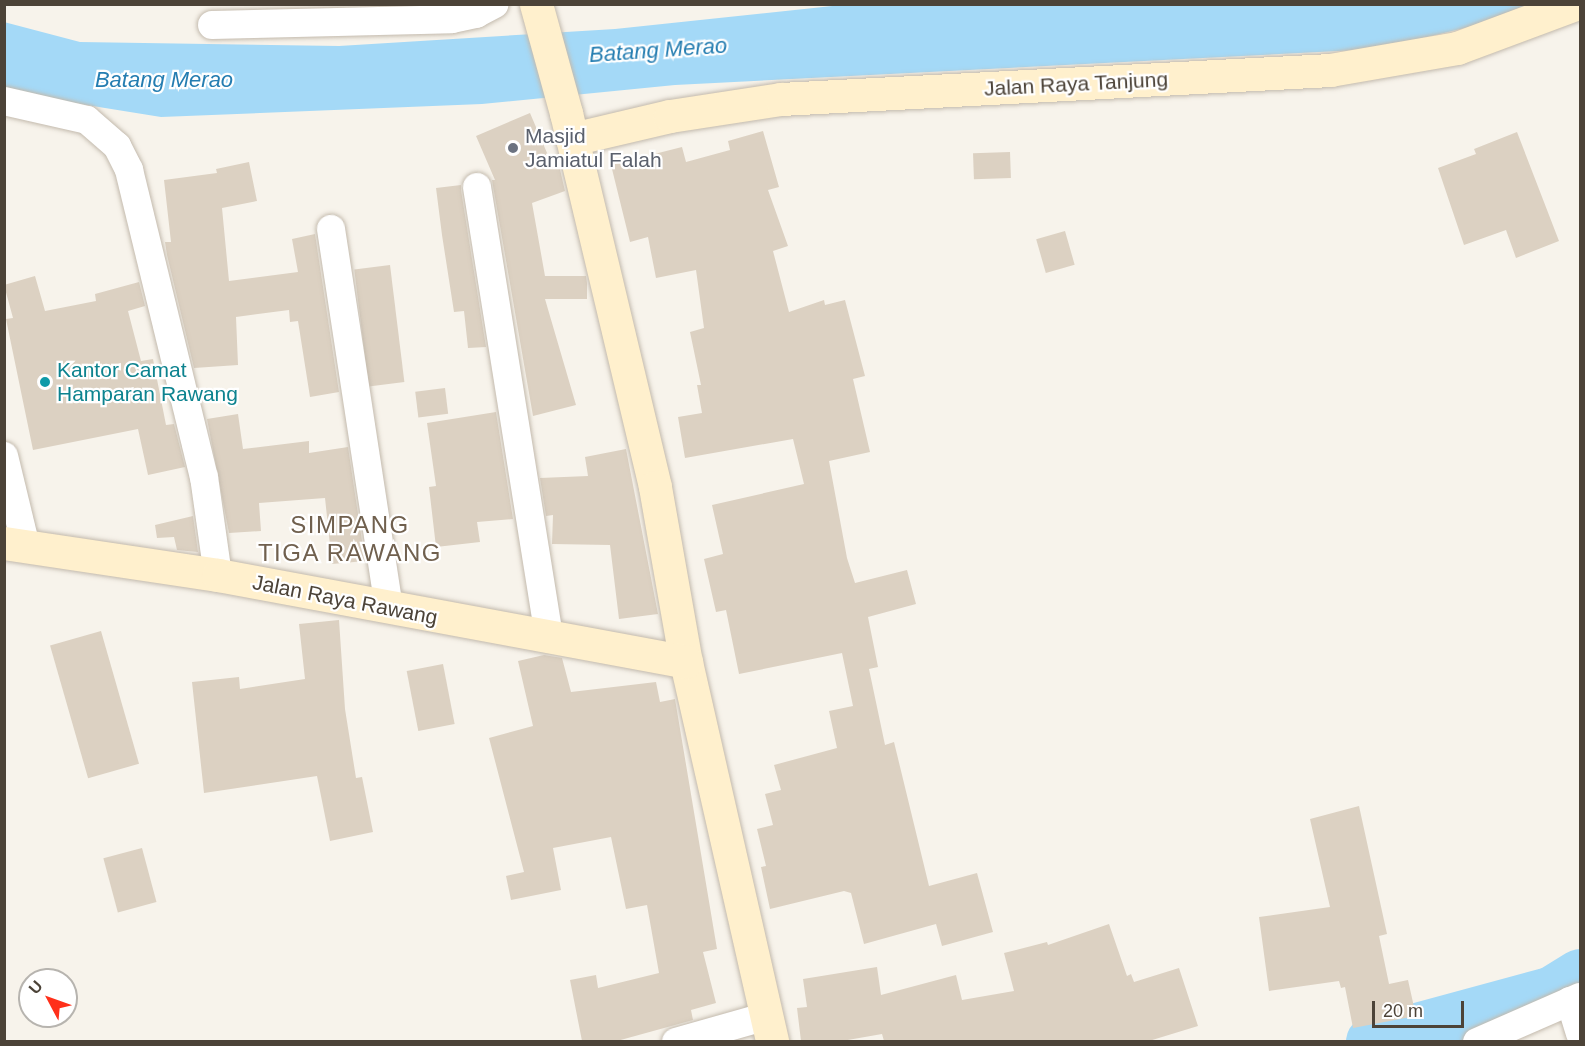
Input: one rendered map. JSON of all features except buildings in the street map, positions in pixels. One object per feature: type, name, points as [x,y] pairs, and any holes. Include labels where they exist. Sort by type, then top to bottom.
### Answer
[{"type":"main road","name":"Jalan Raya Tanjung","points":[[569,126],[670,116],[781,99],[1330,70],[1457,48],[1575,4]]},
{"type":"main road","points":[[537,7],[569,126],[655,487],[686,662],[770,1029]]},
{"type":"main road","name":"Jalan Raya Rawang","points":[[15,545],[218,575],[389,609],[686,662]]},
{"type":"street","points":[[212,25],[452,19],[477,14],[495,4]]},
{"type":"street","points":[[4,101],[87,120],[117,146],[129,170],[204,477],[218,575]]},
{"type":"street","points":[[477,187],[549,638]]},
{"type":"street","points":[[331,230],[389,609]]},
{"type":"street","points":[[4,456],[15,545]]},
{"type":"street","points":[[1477,1041],[1575,999],[1581,1033]]},
{"type":"street","points":[[675,1041],[770,1029]]},
{"type":"water","name":"Batang Merao","points":[[851,4],[1533,5],[1498,20],[1377,49],[675,85],[482,104],[161,117],[18,94],[5,87],[4,22],[80,42],[339,46],[615,29]]},
{"type":"waterway","points":[[1373,1042],[1553,993],[1580,976]]},
{"type":"place","name":"Masjid Jamiatul Falah","points":[[513,148]]},
{"type":"place","name":"Kantor Camat Hamparan Rawang","points":[[45,382]]},
{"type":"district","name":"SIMPANG TIGA RAWANG","points":[[350,539]]}]
